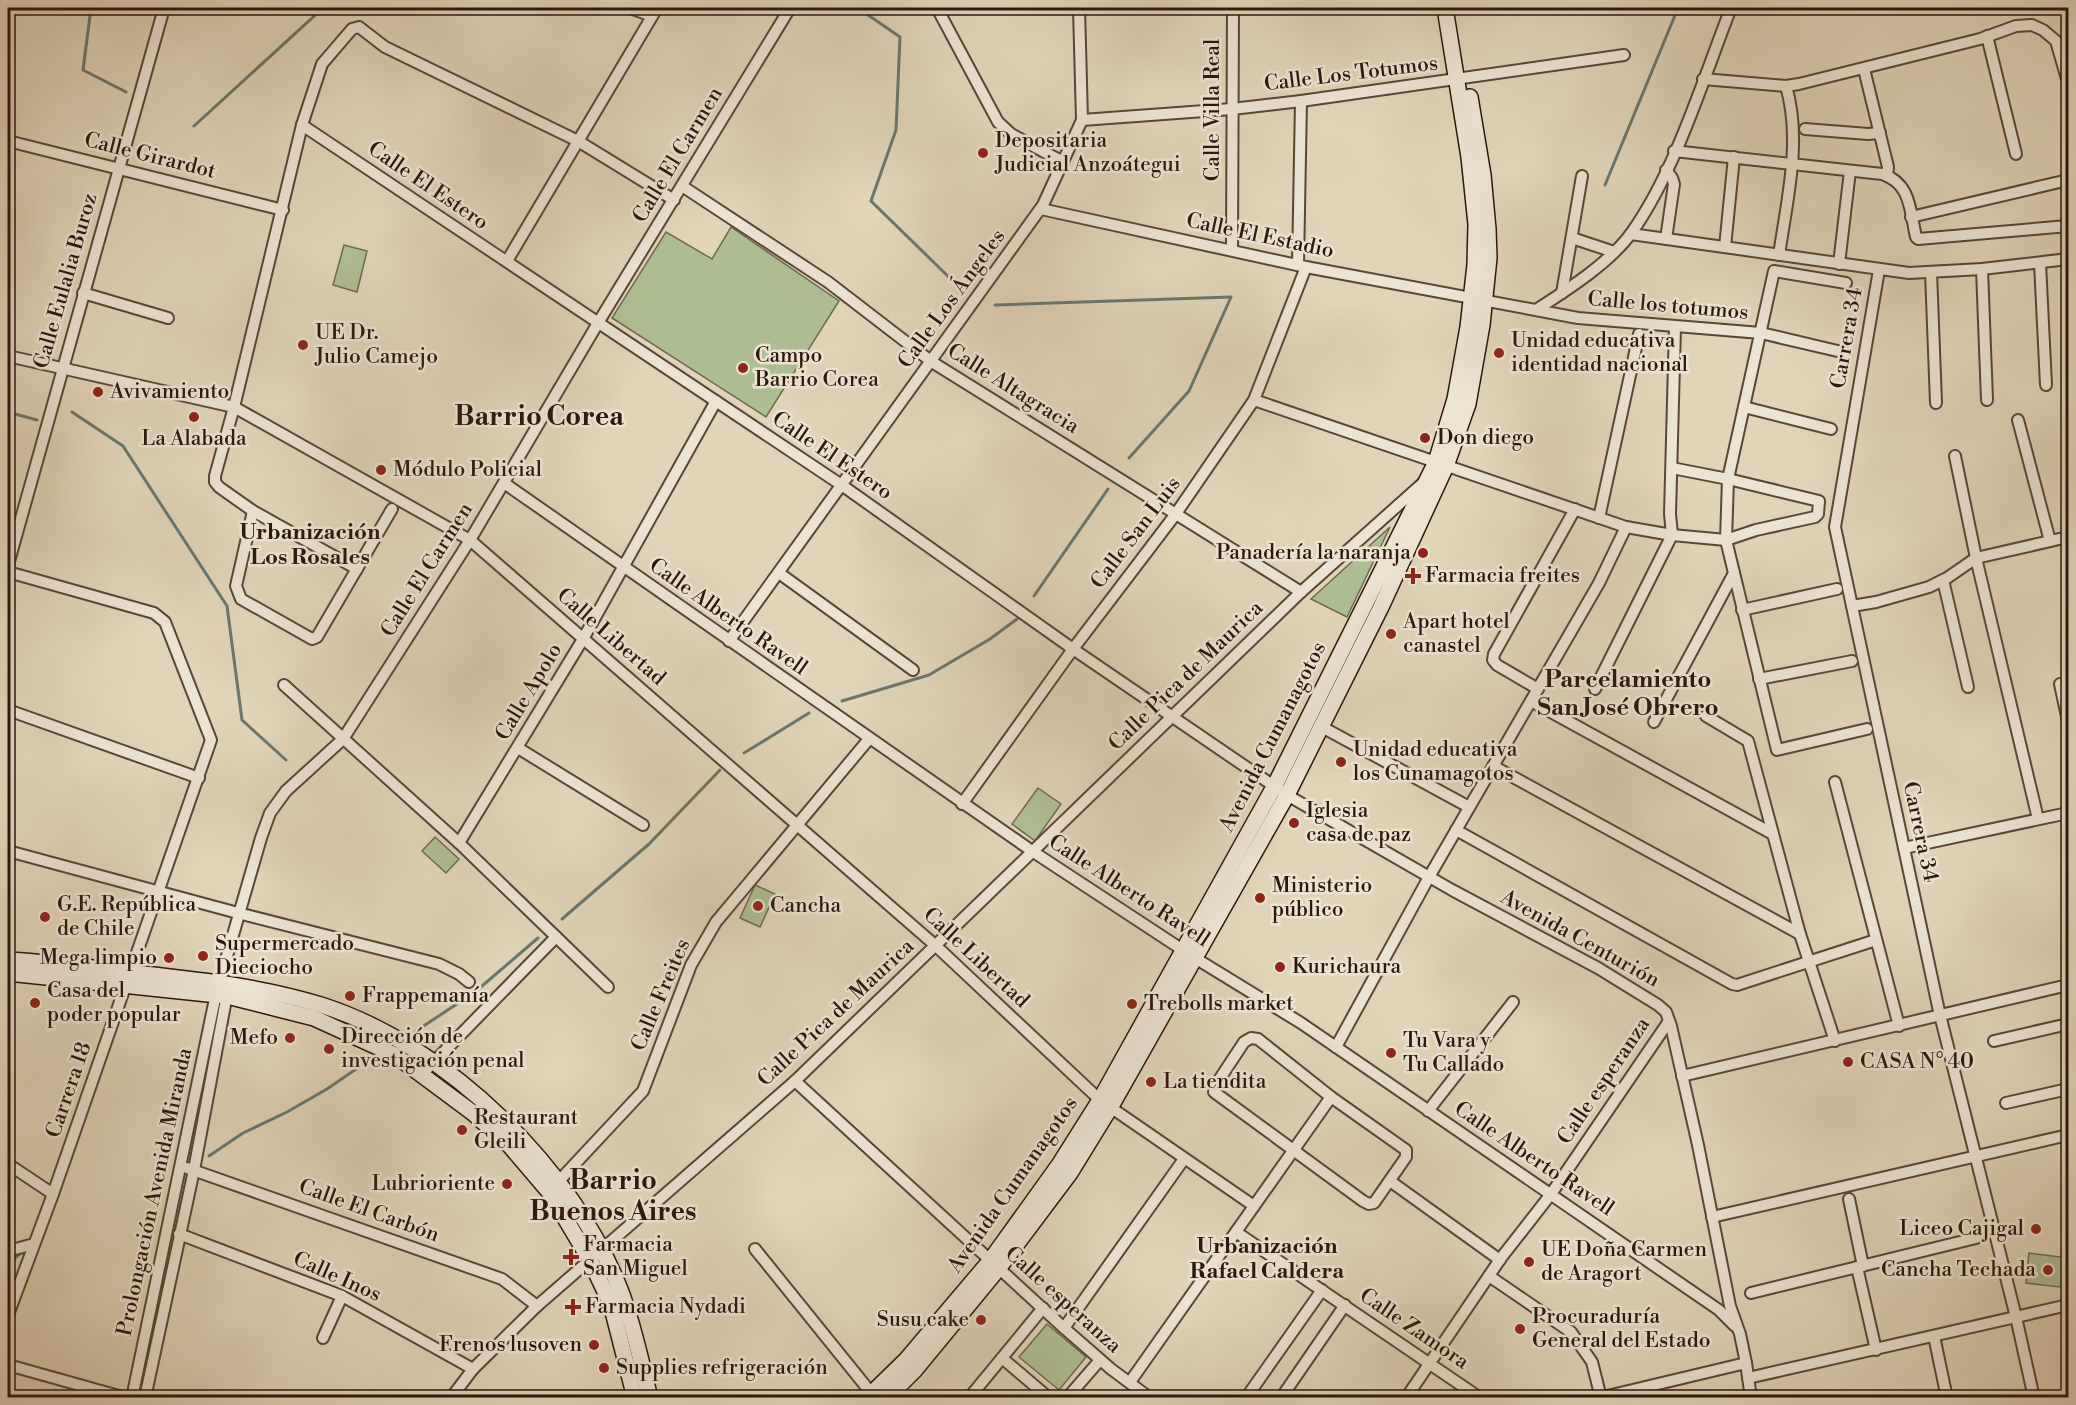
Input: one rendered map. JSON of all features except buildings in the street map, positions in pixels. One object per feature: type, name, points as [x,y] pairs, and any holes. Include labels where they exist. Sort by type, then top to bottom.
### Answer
[{"type":"street","name":"Calle Eulalia Buroz","points":[[8,565],[164,8]]},
{"type":"street","points":[[507,261],[655,11],[630,8]]},
{"type":"street","name":"Calle El Carmen","points":[[223,985],[238,913],[270,813],[286,791],[343,739],[470,540],[598,323],[790,8]]},
{"type":"street","points":[[937,8],[998,122],[1011,134],[1063,162]]},
{"type":"street","name":"Calle Los Ángeles","points":[[729,641],[1041,209],[1082,120],[1079,8]]},
{"type":"street","name":"Calle Villa Real","points":[[1232,249],[1233,8]]},
{"type":"street","name":"Avenida Cumanagotos","points":[[1445,8],[1462,79]]},
{"type":"street","name":"Avenida Cumanagotos","points":[[1280,791],[1322,727],[1441,464],[1468,327],[1478,299],[1475,265],[1476,224],[1455,8]]},
{"type":"street","points":[[1536,309],[1562,293],[1614,252],[1631,234],[1666,170],[1731,8]]},
{"type":"street","points":[[1703,79],[1786,86],[1820,81],[2016,26],[2032,25],[2043,30],[2056,41],[2068,82]]},
{"type":"street","points":[[357,569],[252,511],[216,482],[215,476],[283,210],[302,125],[322,64],[352,29],[359,27],[385,47],[578,141],[674,200]]},
{"type":"street","points":[[1987,36],[2016,154]]},
{"type":"street","name":"Calle Los Totumos","points":[[1082,120],[1232,109],[1301,101],[1624,55]]},
{"type":"street","points":[[1864,69],[1888,167],[1887,176]]},
{"type":"street","points":[[1779,255],[1792,164],[1793,135],[1790,97],[1786,86]]},
{"type":"street","name":"Calle San Luis","points":[[962,804],[1073,649],[1175,515],[1254,400],[1302,266],[1301,101]]},
{"type":"street","name":"Calle El Estero","points":[[302,125],[843,486],[1073,649],[1173,715],[1280,791]]},
{"type":"street","points":[[1805,129],[1868,134],[1880,132]]},
{"type":"street","name":"Calle Girardot","points":[[8,141],[283,210]]},
{"type":"street","points":[[1674,151],[1887,176],[1900,183],[1907,195],[1916,237],[1921,239],[2068,226]]},
{"type":"street","points":[[1725,247],[1734,157]]},
{"type":"street","points":[[1666,170],[1674,184],[1666,239]]},
{"type":"street","points":[[1839,264],[1850,171]]},
{"type":"street","points":[[1562,293],[1582,176]]},
{"type":"street","points":[[1911,217],[2068,180]]},
{"type":"street","name":"Calle Altagracia","points":[[682,186],[828,282],[932,362],[1301,592]]},
{"type":"street","name":"Calle El Estadio","points":[[1041,209],[1302,266],[1478,299]]},
{"type":"street","points":[[1631,234],[1909,273],[2068,259]]},
{"type":"street","points":[[1572,238],[1614,252]]},
{"type":"street","points":[[2040,263],[2046,385]]},
{"type":"street","points":[[1982,268],[1987,400]]},
{"type":"street","name":"Carrera 34","points":[[1879,270],[1836,527],[1940,1017],[2016,1317],[2034,1398]]},
{"type":"street","points":[[1846,284],[1774,271],[1728,479],[1726,540],[1777,750],[1867,729]]},
{"type":"street","points":[[1931,272],[1936,403]]},
{"type":"street","points":[[83,293],[168,318]]},
{"type":"street","name":"Calle los totumos","points":[[1478,299],[1578,318],[1761,333],[1846,353]]},
{"type":"street","points":[[1595,689],[1672,535],[1670,514],[1675,327]]},
{"type":"street","points":[[1599,518],[1639,334]]},
{"type":"street","name":"Calle Libertad","points":[[8,356],[234,407],[470,540],[936,946],[1105,1104],[1254,1206]]},
{"type":"street","points":[[1254,400],[1626,527],[1672,535],[1726,540],[1817,516],[1819,501],[1672,468]]},
{"type":"street","name":"Calle Apolo","points":[[459,843],[583,639],[716,401]]},
{"type":"street","points":[[1744,407],[1831,429]]},
{"type":"street","points":[[2018,420],[2050,541]]},
{"type":"street","points":[[1955,456],[1976,558],[2038,819]]},
{"type":"street","name":"Avenida Cumanagotos","points":[[876,1396],[906,1360],[994,1265],[1059,1165],[1105,1104],[1280,791],[1428,478],[1441,464]]},
{"type":"street","name":"Calle Pica de Maurica","points":[[451,1398],[473,1369],[537,1306],[795,1081],[1301,592],[1428,478]]},
{"type":"street","name":"Calle Alberto Ravell","points":[[504,483],[962,804],[1189,954],[1301,1023],[1719,1310],[1736,1326]]},
{"type":"street","points":[[252,511],[236,586],[237,592],[241,599],[312,639],[317,637],[392,509]]},
{"type":"street","points":[[1538,689],[1497,665],[1493,660],[1494,654],[1575,509]]},
{"type":"street","points":[[1336,1047],[1429,877],[1599,583],[1626,527]]},
{"type":"street","points":[[1852,606],[1929,587],[1976,558],[2068,537]]},
{"type":"street","name":"Carrera 18","points":[[8,572],[154,613],[165,622],[211,740],[129,979],[8,1315]]},
{"type":"street","points":[[779,573],[913,670]]},
{"type":"street","points":[[1654,722],[1734,573]]},
{"type":"street","points":[[1943,580],[1968,687]]},
{"type":"street","points":[[1742,610],[1837,589]]},
{"type":"street","points":[[1759,679],[1852,661]]},
{"type":"street","points":[[2060,684],[2068,721]]},
{"type":"street","points":[[284,685],[459,843],[608,987]]},
{"type":"street","points":[[1531,701],[1771,833]]},
{"type":"street","points":[[8,710],[199,778]]},
{"type":"street","points":[[1706,716],[1748,741],[1800,934],[1835,1041]]},
{"type":"street","points":[[1322,727],[1469,807]]},
{"type":"street","name":"Calle Freites","points":[[558,1182],[643,1091],[691,965],[716,922],[869,738]]},
{"type":"street","points":[[518,748],[643,825]]},
{"type":"street","points":[[1493,766],[1800,934]]},
{"type":"street","points":[[1834,782],[1899,1026]]},
{"type":"street","name":"Avenida Centurión","points":[[1280,791],[1429,877],[1636,989],[1666,1012],[1736,1326],[1740,1334],[1751,1398]]},
{"type":"street","points":[[1904,848],[2068,813]]},
{"type":"street","points":[[1456,830],[1732,984],[1737,985],[1876,940]]},
{"type":"street","points":[[8,851],[439,964],[469,982]]},
{"type":"street","points":[[422,1075],[432,1062],[556,937]]},
{"type":"street","points":[[8,960],[47,962],[129,979]]},
{"type":"street","points":[[8,973],[263,989],[323,1006],[368,1024],[432,1062],[484,1101],[528,1145],[558,1182],[591,1231],[635,1398]]},
{"type":"street","points":[[223,985],[314,1018],[394,1055],[473,1113],[510,1146],[550,1193],[621,1292],[632,1325],[650,1398]]},
{"type":"street","name":"Prolongación Avenida Miranda","points":[[132,1398],[181,1167],[223,985]]},
{"type":"street","name":"Prolongación Avenida Miranda","points":[[145,1398],[194,1170],[223,985]]},
{"type":"street","points":[[1682,1076],[2068,985]]},
{"type":"street","points":[[1428,1111],[1513,1002]]},
{"type":"street","name":"Calle esperanza","points":[[1406,1398],[1500,1260],[1551,1194],[1669,1021]]},
{"type":"street","points":[[1994,1041],[2068,1023]]},
{"type":"street","points":[[1251,1038],[1258,1039],[1331,1097],[1406,1150],[1406,1156],[1374,1203],[1369,1204],[1214,1092],[1215,1086],[1244,1042],[1251,1038]]},
{"type":"street","name":"Calle esperanza","points":[[795,1081],[1064,1328],[1150,1398]]},
{"type":"street","points":[[2006,1103],[2068,1089]]},
{"type":"street","points":[[1130,1382],[1331,1097]]},
{"type":"street","points":[[1712,1217],[2068,1135]]},
{"type":"street","points":[[1064,1328],[1184,1159]]},
{"type":"street","points":[[8,1164],[53,1194]]},
{"type":"street","name":"Calle El Carbón","points":[[181,1167],[502,1280],[537,1306]]},
{"type":"street","points":[[1390,1181],[1500,1260]]},
{"type":"street","points":[[1849,1199],[1876,1350]]},
{"type":"street","name":"Calle Zamora","points":[[1236,1232],[1480,1398]]},
{"type":"street","name":"Calle Inos","points":[[179,1234],[342,1296],[473,1369]]},
{"type":"street","points":[[1751,1293],[1976,1238]]},
{"type":"street","points":[[8,1251],[34,1244]]},
{"type":"street","points":[[756,1249],[876,1396]]},
{"type":"street","points":[[1489,1276],[1571,1332],[1592,1362],[1600,1397],[1746,1363]]},
{"type":"street","points":[[1246,1398],[1322,1290]]},
{"type":"street","points":[[323,1338],[342,1296]]},
{"type":"street","points":[[1281,1398],[1346,1305]]},
{"type":"street","points":[[1749,1378],[2068,1305]]},
{"type":"street","points":[[969,1398],[1043,1308]]},
{"type":"street","points":[[1934,1336],[1947,1398]]},
{"type":"street","points":[[1002,1359],[1049,1398]]},
{"type":"street","points":[[1067,1398],[1101,1360]]},
{"type":"street","points":[[8,1365],[126,1398]]},
{"type":"green space","name":"Campo Barrio Corea","points":[[731,227],[839,301],[766,417],[612,318],[666,232],[712,259]]},
{"type":"green space","points":[[344,245],[367,251],[357,292],[333,285]]},
{"type":"green space","points":[[1390,527],[1347,617],[1311,599]]},
{"type":"green space","points":[[1038,788],[1061,804],[1035,841],[1012,824]]},
{"type":"green space","points":[[435,837],[459,859],[446,873],[422,851]]},
{"type":"green space","name":"Cancha","points":[[755,885],[775,894],[760,927],[740,918]]},
{"type":"green space","name":"Cancha Techada","points":[[2029,1253],[2068,1258],[2068,1288],[2026,1283]]},
{"type":"green space","points":[[1047,1324],[1086,1357],[1059,1390],[1019,1357]]},
{"type":"waterway","points":[[91,8],[83,70],[126,92]]},
{"type":"waterway","points":[[194,126],[323,8]]},
{"type":"waterway","points":[[858,8],[900,37],[896,130],[871,201],[959,287]]},
{"type":"waterway","points":[[1605,185],[1678,8]]},
{"type":"waterway","points":[[995,305],[1231,297],[1189,391],[1129,458]]},
{"type":"waterway","points":[[8,412],[37,420]]},
{"type":"waterway","points":[[72,412],[123,446],[227,606],[242,720],[286,760]]},
{"type":"waterway","points":[[1034,596],[1108,489]]},
{"type":"waterway","points":[[842,701],[929,675],[990,639],[1017,619]]},
{"type":"waterway","points":[[744,753],[809,713]]},
{"type":"waterway","points":[[562,919],[649,844],[720,770]]},
{"type":"waterway","points":[[416,1031],[475,992],[538,938]]},
{"type":"waterway","points":[[209,1156],[243,1133],[287,1112],[327,1089],[378,1054]]},
{"type":"waterway","points":[[8,1264],[22,1252]]},
{"type":"place","name":"Depositaria Judicial Anzoátegui","points":[[983,153]]},
{"type":"place","name":"UE Dr. Julio Camejo","points":[[303,345]]},
{"type":"place","name":"Unidad educativa identidad nacional","points":[[1499,353]]},
{"type":"place","name":"Campo Barrio Corea","points":[[743,368]]},
{"type":"place","name":"Avivamiento","points":[[98,392]]},
{"type":"place","name":"La Alabada","points":[[194,417]]},
{"type":"place","name":"Don diego","points":[[1425,438]]},
{"type":"place","name":"Módulo Policial","points":[[381,470]]},
{"type":"place","name":"Panadería la naranja","points":[[1423,553]]},
{"type":"place","name":"Farmacia freites","points":[[1413,576]]},
{"type":"place","name":"Apart hotel canastel","points":[[1391,634]]},
{"type":"place","name":"Unidad educativa los Cunamagotos","points":[[1341,762]]},
{"type":"place","name":"Iglesia casa de paz","points":[[1294,823]]},
{"type":"place","name":"Ministerio público","points":[[1260,898]]},
{"type":"place","name":"Cancha","points":[[758,906]]},
{"type":"place","name":"G.E. República de Chile","points":[[45,917]]},
{"type":"place","name":"Supermercado Dieciocho","points":[[203,956]]},
{"type":"place","name":"Mega limpio","points":[[169,958]]},
{"type":"place","name":"Kurichaura","points":[[1280,967]]},
{"type":"place","name":"Frappemanía","points":[[350,996]]},
{"type":"place","name":"Casa del poder popular","points":[[35,1003]]},
{"type":"place","name":"Trebolls market","points":[[1132,1004]]},
{"type":"place","name":"Mefo","points":[[290,1038]]},
{"type":"place","name":"Dirección de investigación penal","points":[[329,1049]]},
{"type":"place","name":"Tu Vara y Tu Callado","points":[[1391,1053]]},
{"type":"place","name":"CASA N° 40","points":[[1848,1062]]},
{"type":"place","name":"La tiendita","points":[[1151,1082]]},
{"type":"place","name":"Restaurant Gleili","points":[[462,1130]]},
{"type":"place","name":"Lubrioriente","points":[[507,1184]]},
{"type":"place","name":"Liceo Cajigal","points":[[2036,1229]]},
{"type":"place","name":"Farmacia San Miguel","points":[[571,1257]]},
{"type":"place","name":"UE Doña Carmen de Aragort","points":[[1529,1262]]},
{"type":"place","name":"Cancha Techada","points":[[2048,1270]]},
{"type":"place","name":"Farmacia Nydadi","points":[[573,1307]]},
{"type":"place","name":"Susu cake","points":[[981,1320]]},
{"type":"place","name":"Procuraduría General del Estado","points":[[1520,1329]]},
{"type":"place","name":"Frenos lusoven","points":[[594,1345]]},
{"type":"place","name":"Supplies refrigeración","points":[[604,1368]]},
{"type":"district","name":"Barrio Corea","points":[[539,417]]},
{"type":"district","name":"Urbanización Los Rosales","points":[[310,544]]},
{"type":"district","name":"Parcelamiento San José Obrero","points":[[1628,694]]},
{"type":"district","name":"Barrio Buenos Aires","points":[[613,1196]]},
{"type":"district","name":"Urbanización Rafael Caldera","points":[[1267,1258]]}]
